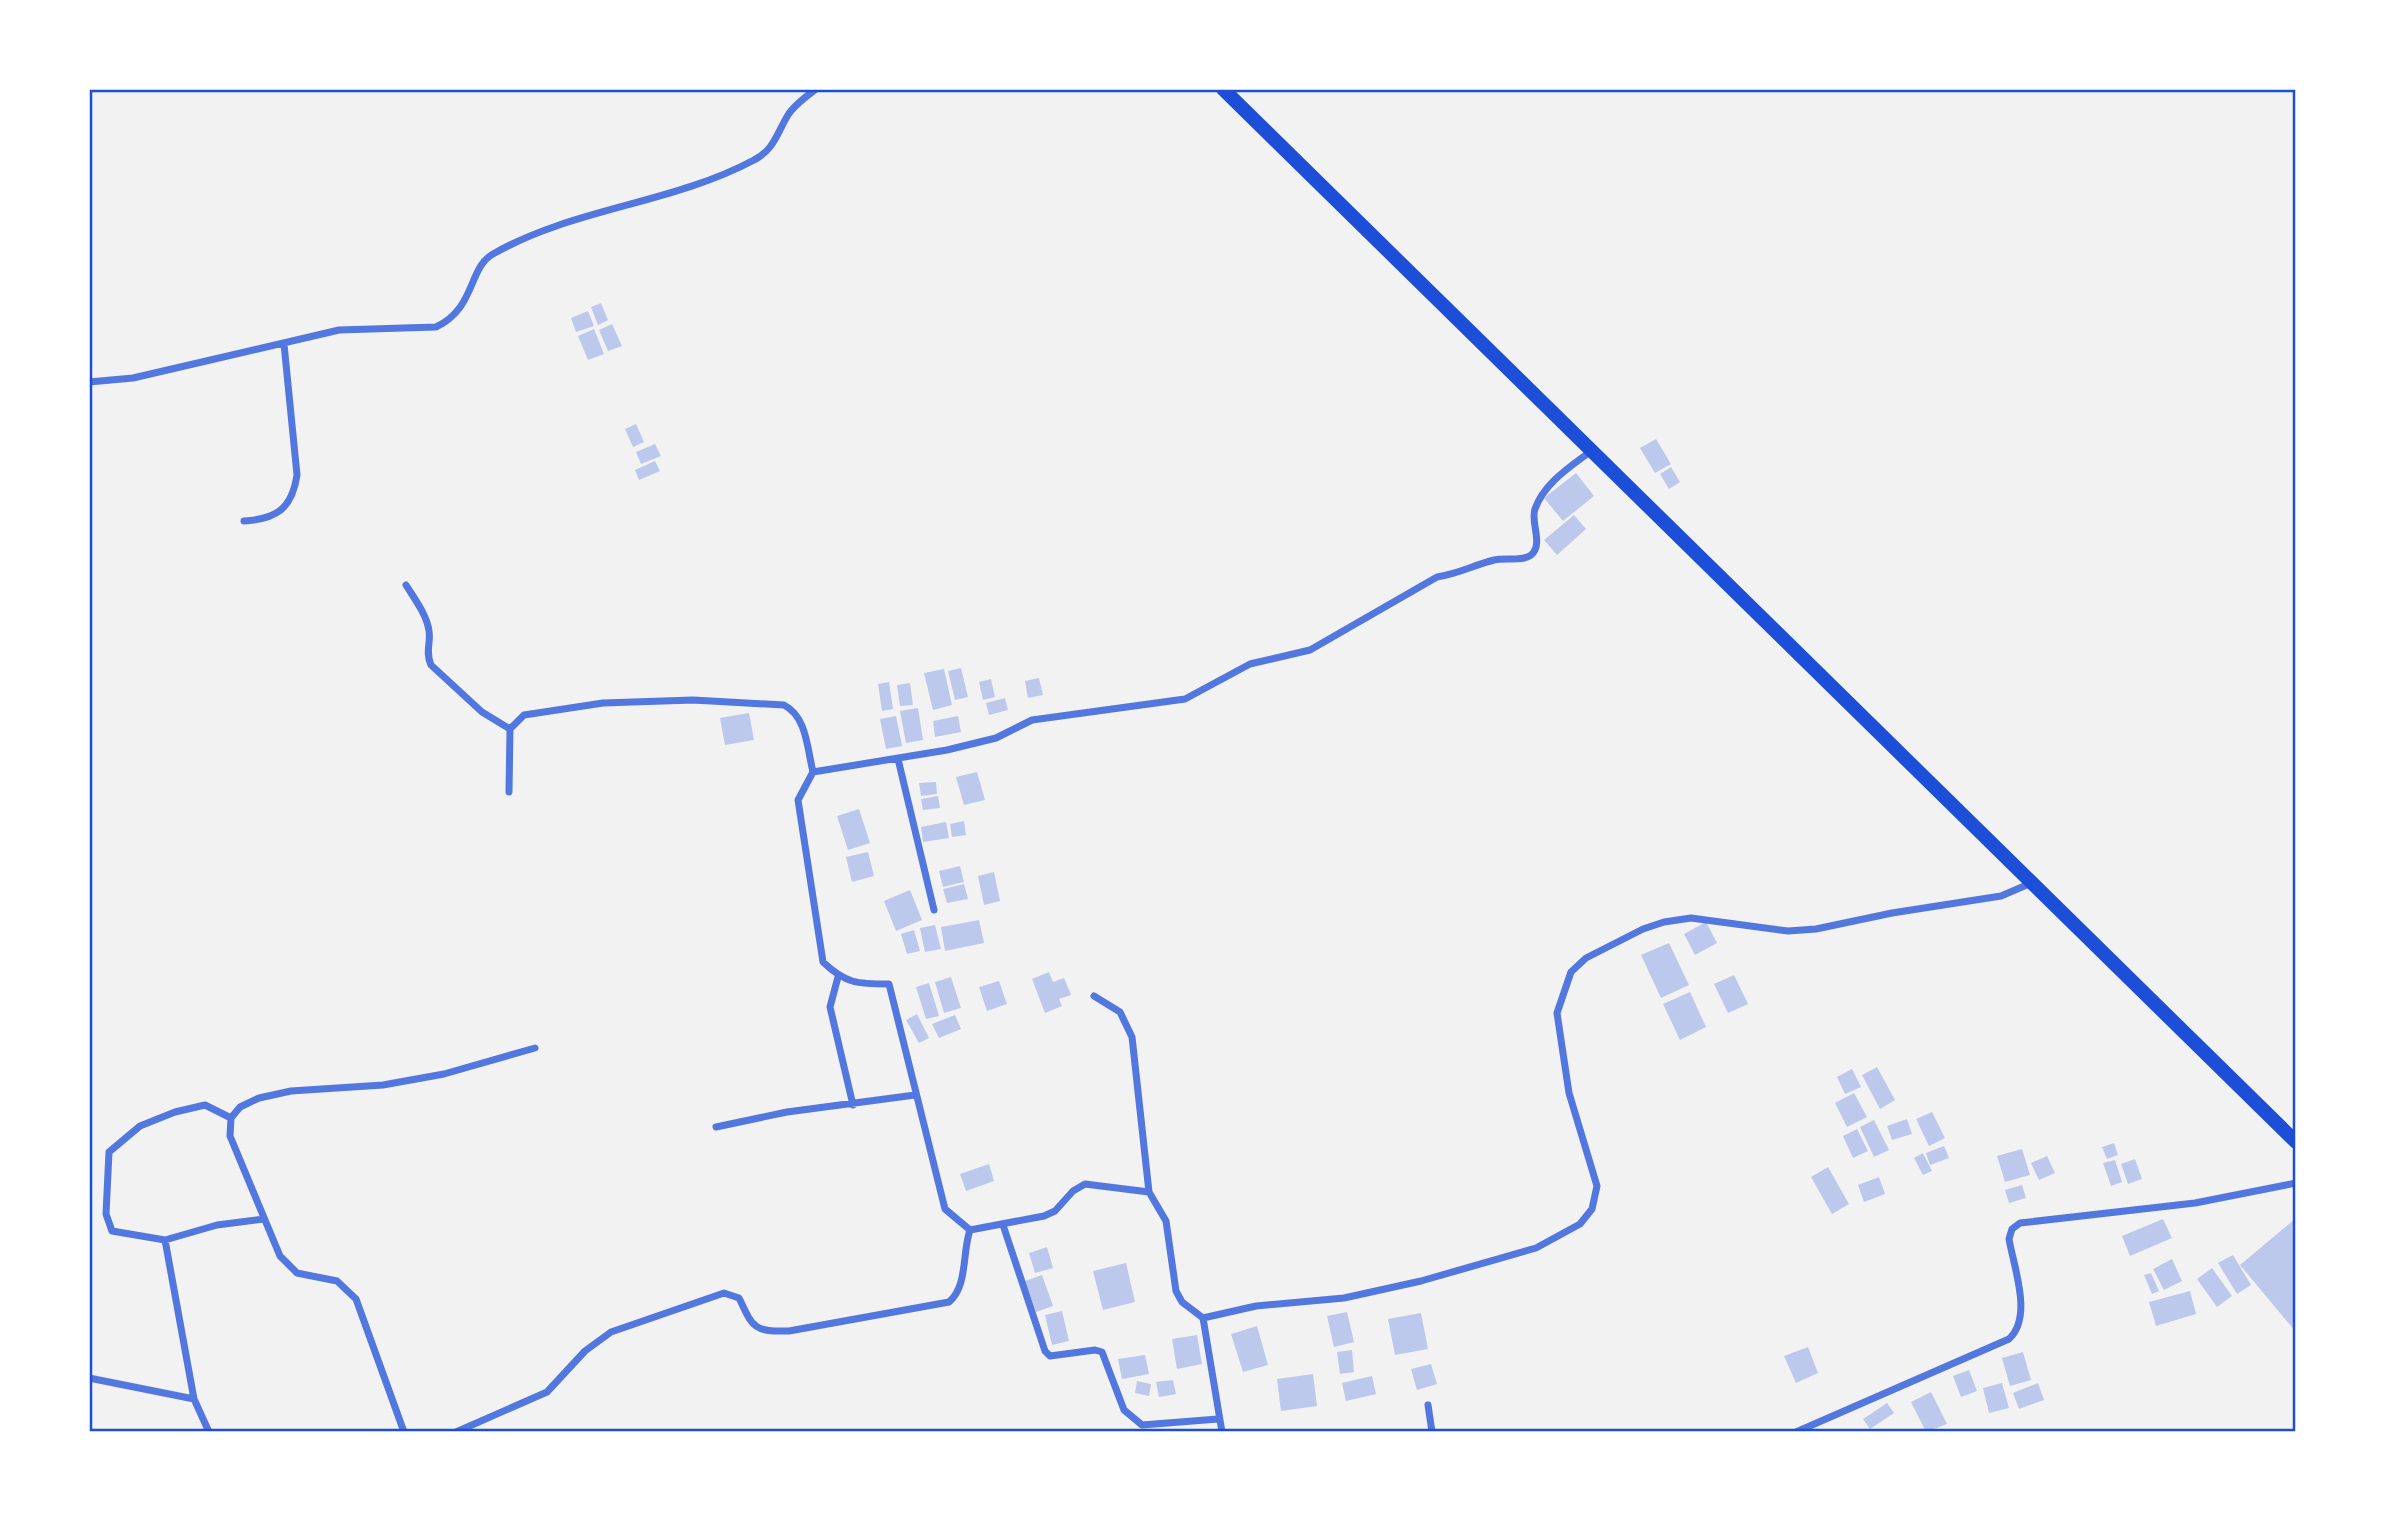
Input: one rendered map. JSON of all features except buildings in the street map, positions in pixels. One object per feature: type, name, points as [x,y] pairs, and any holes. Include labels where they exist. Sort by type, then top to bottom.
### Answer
[{"type":"main road","points":[[1223,89],[1787,641],[2029,884],[2296,1142]]},
{"type":"street","points":[[89,382],[133,379],[339,330],[436,327],[449,321],[460,309],[479,269],[489,256],[544,232],[721,176],[755,160],[768,152],[789,112],[816,89]]},
{"type":"street","points":[[243,521],[268,519],[294,496],[297,475],[284,344]]},
{"type":"street","points":[[813,772],[898,759],[996,738],[1032,720],[1161,704],[1196,696],[1250,664],[1310,650],[1437,577],[1460,573],[1495,559],[1532,555],[1537,546],[1533,512],[1542,493],[1591,451]]},
{"type":"street","points":[[406,585],[428,625],[430,634],[427,657],[431,664],[482,712],[510,729]]},
{"type":"street","points":[[509,792],[510,729],[524,715],[603,703],[693,700],[784,705],[793,710],[804,731],[813,772],[798,800],[823,962],[838,977],[859,984],[889,984],[945,1209],[970,1230],[1044,1216],[1085,1184],[1149,1192]]},
{"type":"street","points":[[898,759],[934,910]]},
{"type":"street","points":[[1203,1318],[1256,1306],[1344,1298],[1421,1281],[1536,1248],[1580,1224],[1592,1209],[1597,1186],[1569,1093],[1557,1013],[1571,972],[1608,946],[1664,922],[1691,918],[1788,931],[1816,929],[1892,913],[2001,896],[2029,884]]},
{"type":"street","points":[[838,977],[830,1007],[853,1105]]},
{"type":"street","points":[[1094,996],[1120,1012],[1132,1037],[1149,1192],[1166,1221],[1176,1291],[1182,1302],[1203,1318],[1222,1432]]},
{"type":"street","points":[[404,1432],[356,1299],[337,1281],[297,1273],[280,1256],[230,1136],[231,1118],[240,1107],[259,1098],[291,1091],[383,1085],[444,1074],[535,1048]]},
{"type":"street","points":[[716,1127],[787,1112],[915,1095]]},
{"type":"street","points":[[231,1118],[205,1105],[175,1112],[140,1126],[109,1152],[106,1214],[112,1231],[165,1240],[217,1225],[264,1219]]},
{"type":"street","points":[[1796,1432],[2009,1339],[2019,1330],[2022,1315],[2010,1239],[2012,1229],[2020,1223],[2195,1203],[2296,1183]]},
{"type":"street","points":[[1003,1225],[1045,1351],[1050,1356],[1095,1350],[1102,1353],[1124,1410],[1142,1425],[1218,1419]]},
{"type":"street","points":[[456,1432],[547,1392],[585,1351],[611,1332],[724,1293],[739,1298],[750,1324],[763,1332],[789,1331],[949,1302],[958,1294],[961,1284],[965,1246],[970,1230]]},
{"type":"street","points":[[165,1240],[194,1399],[209,1432]]},
{"type":"street","points":[[89,1378],[194,1399]]},
{"type":"street","points":[[1428,1405],[1432,1432]]}]
